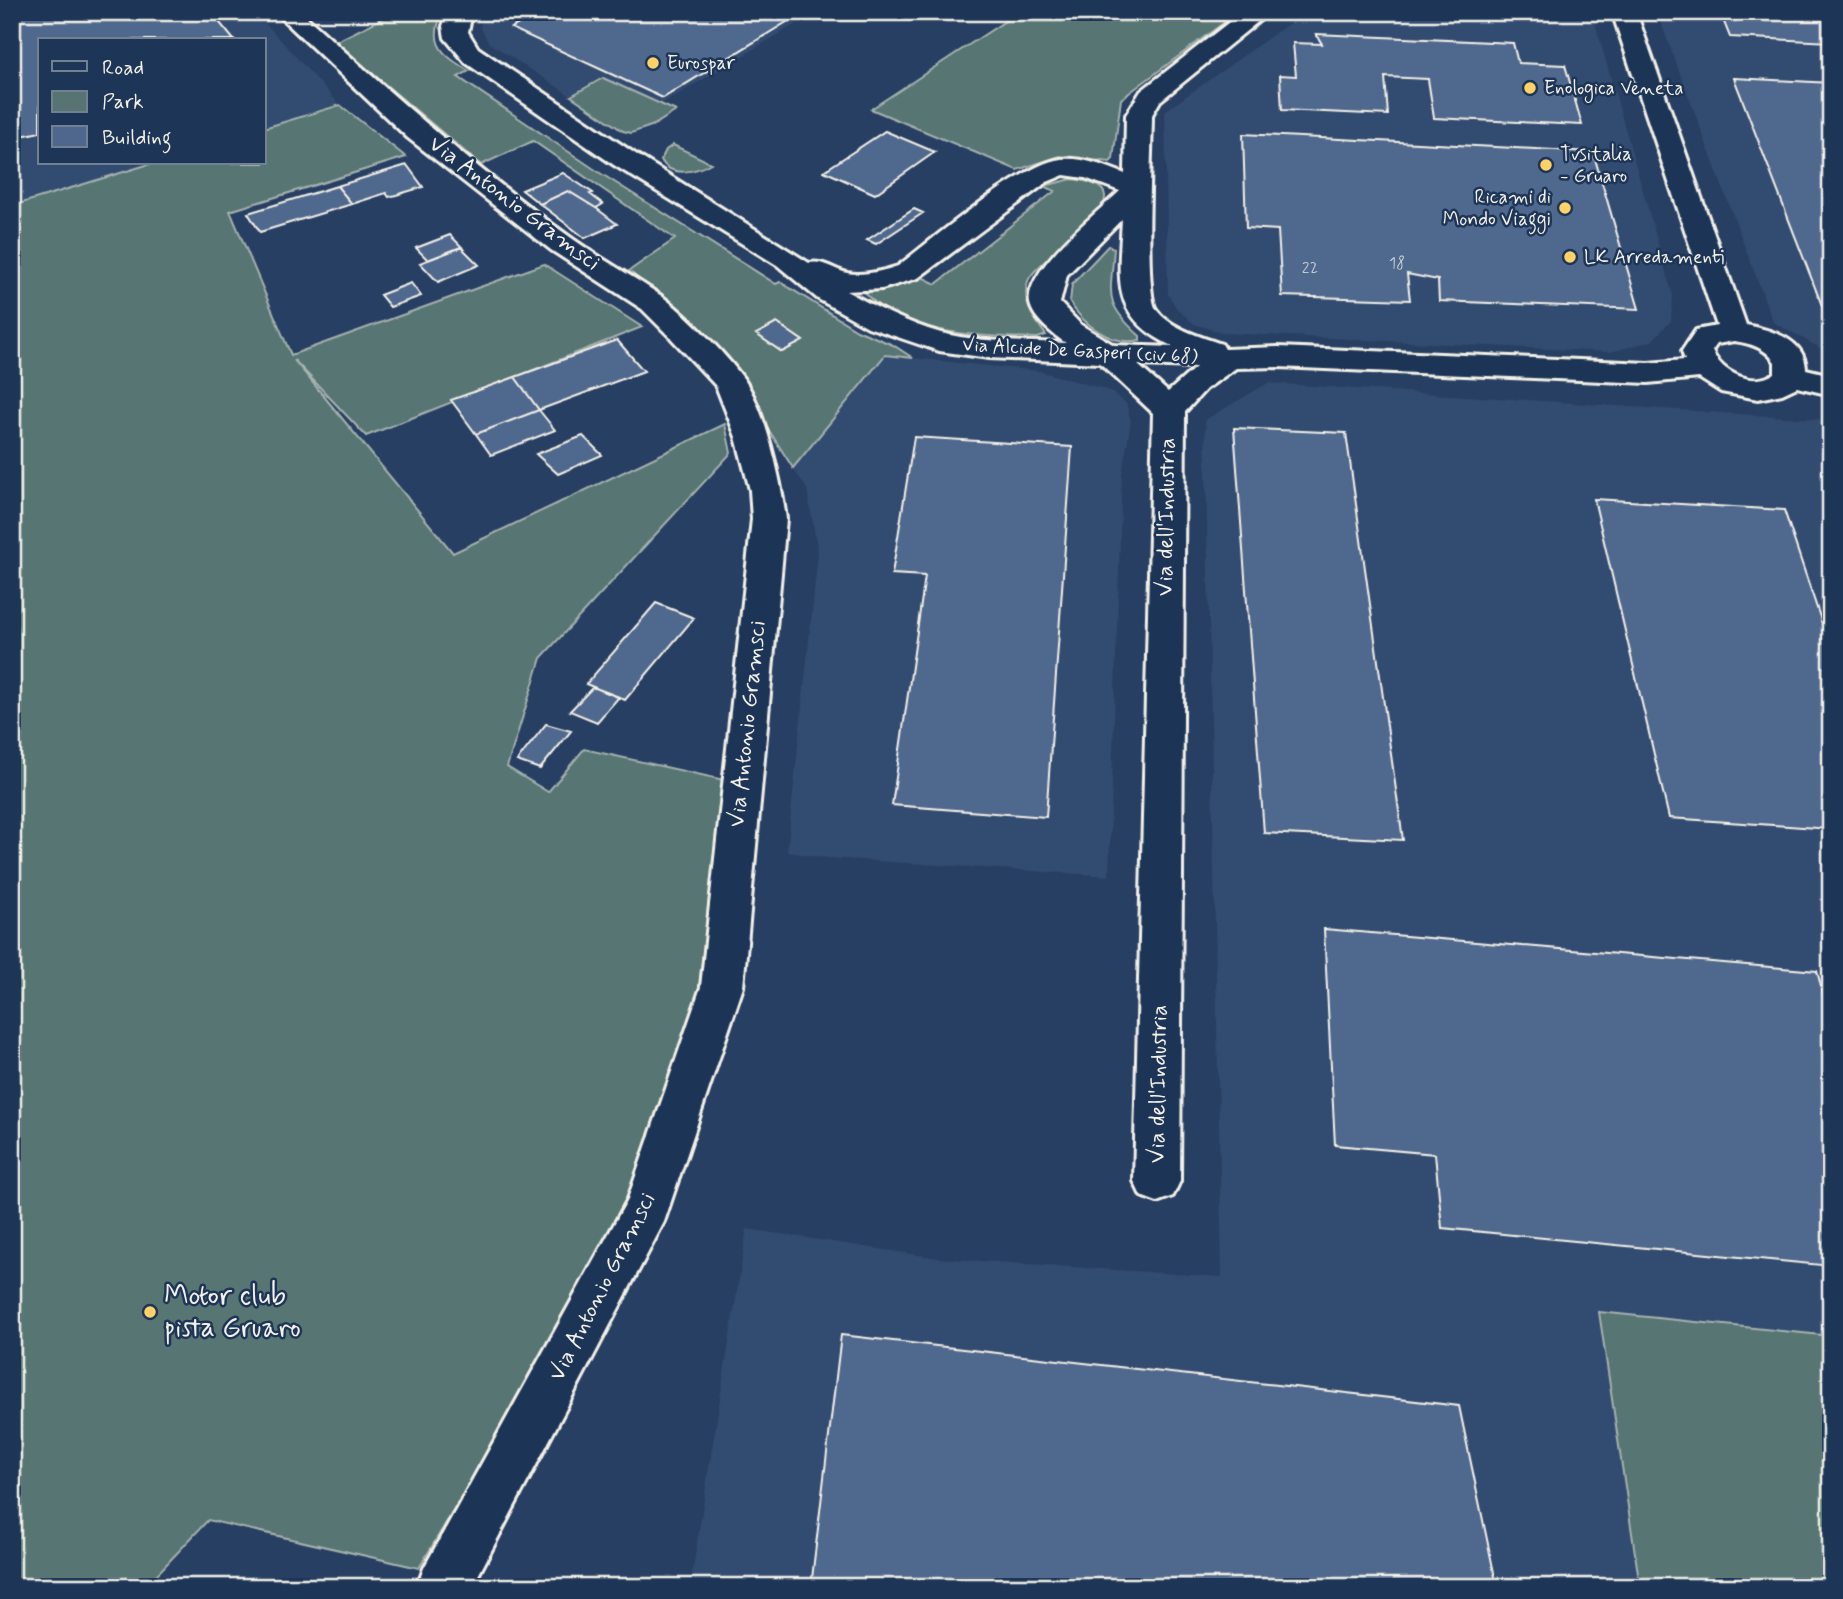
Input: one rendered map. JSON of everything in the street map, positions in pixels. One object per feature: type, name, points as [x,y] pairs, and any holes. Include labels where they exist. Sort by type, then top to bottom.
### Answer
[{"type":"street","name":"Via Antonio Gramsci","points":[[286,12],[417,132],[561,244],[652,303],[683,332],[730,382],[752,437],[766,490],[769,519],[722,987],[648,1207],[443,1587]]},
{"type":"street","name":"Via Alcide De Gasperi (civ 68)","points":[[460,12],[455,21],[455,36],[462,47],[475,58],[624,159],[787,259],[828,293],[879,321],[939,342],[989,349],[1229,359]]},
{"type":"street","points":[[1258,12],[1159,88],[1142,105],[1139,115],[1135,288],[1140,309],[1161,328],[1229,359],[1278,357],[1648,373],[1705,368]]},
{"type":"street","points":[[1624,12],[1734,332]]},
{"type":"street","name":"Via Alcide De Gasperi (civ 68)","points":[[787,259],[844,282],[882,280],[908,272],[1037,176],[1048,171],[1062,167],[1090,170],[1138,188]]},
{"type":"street","points":[[1138,188],[1054,272],[1046,292],[1045,303],[1057,321],[1109,355],[1169,410]]},
{"type":"street","points":[[1734,332],[1758,337],[1779,347],[1788,356],[1792,366],[1784,383],[1758,388],[1728,383],[1705,368],[1697,351],[1700,343],[1719,333],[1734,332]]},
{"type":"street","name":"Via dell'Industria","points":[[1157,1181],[1169,410],[1195,382],[1229,359]]},
{"type":"street","points":[[1790,375],[1831,385]]},
{"type":"shaded area","points":[[12,12],[255,12],[340,105],[266,127],[266,38],[38,38],[38,164],[150,164],[12,206]]},
{"type":"shaded area","name":"Eurospar","points":[[486,12],[816,12],[662,104],[603,78],[571,96],[489,43],[480,27]]},
{"type":"shaded area","points":[[1305,12],[1592,12],[1673,296],[1671,321],[1652,341],[1610,352],[1224,333],[1194,324],[1177,309],[1168,294],[1165,111]]},
{"type":"shaded area","points":[[1657,12],[1831,12],[1831,354],[1773,322]]},
{"type":"shaded area","points":[[885,355],[1039,371],[1108,390],[1126,403],[1131,421],[1122,475],[1109,876],[829,858],[787,852],[818,553],[807,489],[793,468]]},
{"type":"shaded area","points":[[1268,383],[1831,420],[1831,1587],[690,1587],[747,1229],[938,1258],[1222,1277],[1205,420]]},
{"type":"green space","points":[[395,12],[443,12],[438,23],[437,41],[445,54],[469,71],[458,77],[600,173],[776,284],[780,282],[857,330],[893,345],[913,358],[885,355],[793,468],[708,335],[629,271],[675,239],[533,141],[481,165],[335,42]]},
{"type":"green space","points":[[1019,12],[1238,12],[1121,99],[1113,159],[1110,162],[1060,156],[1017,170],[871,109]]},
{"type":"green space","points":[[603,78],[676,111],[654,125],[631,133],[623,131],[571,96]]},
{"type":"green space","points":[[340,105],[406,157],[230,211],[291,355],[544,264],[642,327],[366,436],[294,360],[453,553],[725,424],[731,453],[541,658],[507,767],[548,792],[584,749],[724,780],[698,995],[613,1244],[419,1568],[208,1520],[145,1587],[12,1587],[12,206],[150,164],[266,164],[266,127]]},
{"type":"green space","points":[[673,145],[711,163],[691,171],[671,169],[661,160],[666,150]]},
{"type":"green space","points":[[1072,179],[1097,185],[1105,196],[1101,209],[1088,224],[1036,269],[1028,281],[1027,303],[1046,335],[1038,338],[946,331],[900,318],[865,293],[890,289],[922,277],[936,284],[1055,191],[1044,186]]},
{"type":"green space","points":[[1108,246],[1114,248],[1111,288],[1114,306],[1119,315],[1140,336],[1140,340],[1119,340],[1099,332],[1082,318],[1070,302],[1072,284]]},
{"type":"green space","points":[[1599,1312],[1831,1336],[1831,1587],[1640,1587]]},
{"type":"building","points":[[12,12],[211,12],[232,38],[38,38],[38,132],[12,138]]},
{"type":"building","name":"Eurospar","points":[[541,12],[803,12],[663,98],[511,28]]},
{"type":"building","points":[[1465,12],[1552,12],[1553,16]]},
{"type":"building","points":[[1720,12],[1831,12],[1831,42],[1730,37]]},
{"type":"building","points":[[1316,34],[1513,43],[1518,63],[1565,65],[1582,125],[1434,118],[1428,79],[1385,77],[1388,115],[1282,110],[1280,75],[1296,76],[1293,43],[1322,44]]},
{"type":"building","points":[[1734,78],[1831,83],[1831,329]]},
{"type":"building","points":[[885,131],[935,152],[875,194],[824,171]]},
{"type":"building","points":[[1243,134],[1593,152],[1639,309],[1439,301],[1438,280],[1407,274],[1410,300],[1282,296],[1278,230],[1246,228]]},
{"type":"building","points":[[407,165],[423,187],[389,197],[386,193],[352,204],[337,186]]},
{"type":"building","points":[[563,173],[593,193],[590,194],[603,204],[596,208],[568,191],[540,204],[522,190]]},
{"type":"building","points":[[337,186],[352,204],[260,232],[248,213]]},
{"type":"building","points":[[568,191],[617,224],[585,238],[540,204]]},
{"type":"building","points":[[914,209],[923,213],[876,244],[867,240]]},
{"type":"building","points":[[450,235],[462,247],[428,260],[416,248]]},
{"type":"building","points":[[461,247],[479,265],[438,282],[420,263]]},
{"type":"building","points":[[411,283],[421,296],[390,307],[380,295]]},
{"type":"building","points":[[777,323],[803,341],[782,352],[756,334]]},
{"type":"building","points":[[617,340],[644,371],[539,410],[515,377]]},
{"type":"building","points":[[515,377],[539,410],[476,434],[451,400]]},
{"type":"building","points":[[539,410],[555,430],[491,455],[476,434]]},
{"type":"building","points":[[1234,428],[1346,433],[1403,840],[1264,833]]},
{"type":"building","points":[[583,436],[602,455],[558,474],[536,454]]},
{"type":"building","points":[[914,437],[1072,447],[1046,817],[892,805],[925,576],[892,574]]},
{"type":"building","points":[[1594,499],[1784,510],[1831,650],[1831,829],[1669,818]]},
{"type":"building","points":[[656,603],[694,618],[625,700],[586,684]]},
{"type":"building","points":[[593,687],[619,697],[597,722],[570,711]]},
{"type":"building","points":[[546,724],[571,731],[540,769],[517,761]]},
{"type":"building","points":[[1324,929],[1817,971],[1831,1024],[1831,1266],[1442,1228],[1435,1154],[1335,1145]]},
{"type":"building","points":[[841,1335],[1459,1406],[1497,1587],[811,1587]]},
{"type":"place","name":"Eurospar","points":[[653,63]]},
{"type":"place","name":"Enologica Veneta","points":[[1530,88]]},
{"type":"place","name":"Tvsitalia - Gruaro","points":[[1546,165]]},
{"type":"place","name":"Ricami di Mondo Viaggi","points":[[1565,208]]},
{"type":"place","name":"LK Arredamenti","points":[[1570,257]]},
{"type":"place","name":"Motor club pista Gruaro","points":[[150,1312]]}]
